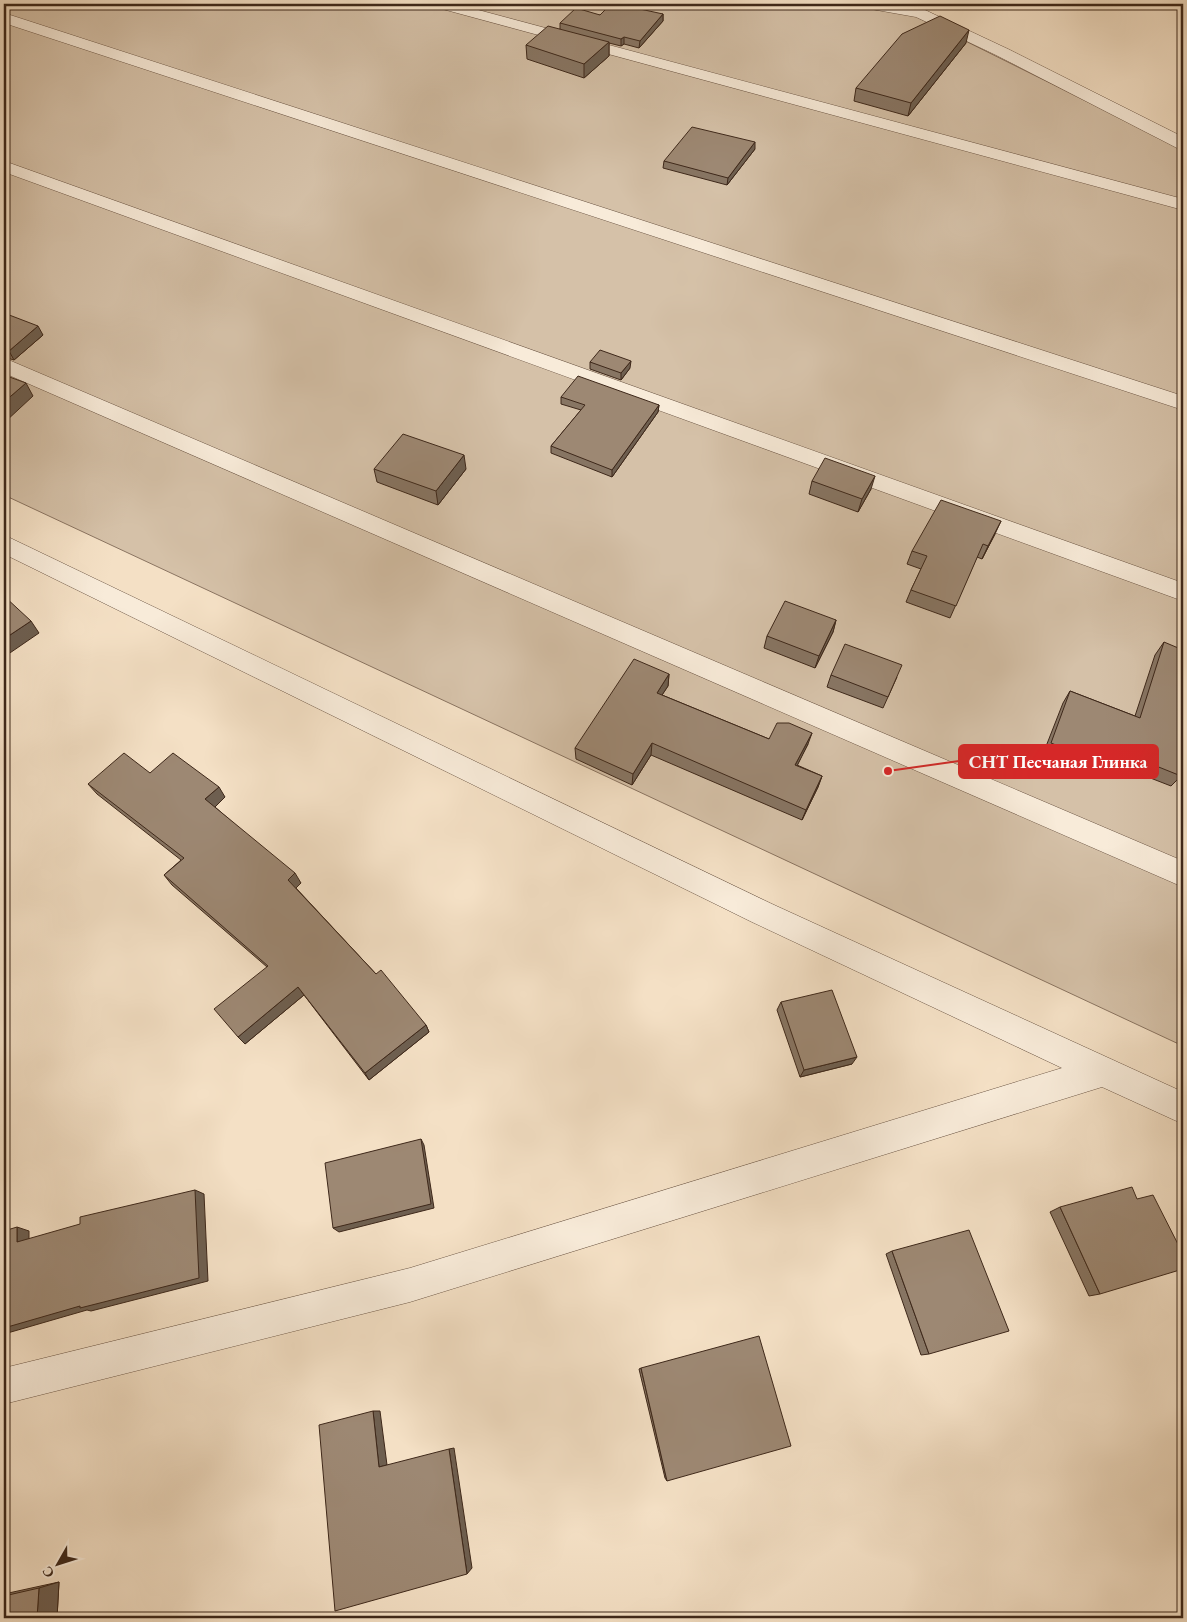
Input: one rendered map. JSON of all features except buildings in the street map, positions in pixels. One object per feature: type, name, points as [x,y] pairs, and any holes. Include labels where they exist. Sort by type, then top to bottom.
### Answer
[{"type":"street","points":[[440,4],[1183,205]]},
{"type":"street","points":[[871,4],[920,13]]},
{"type":"street","points":[[904,4],[1183,144]]},
{"type":"street","points":[[4,18],[1183,403]]},
{"type":"street","points":[[4,166],[1183,592]]},
{"type":"street","points":[[4,365],[1183,874]]},
{"type":"street","points":[[4,544],[762,913],[1183,1108]]},
{"type":"street","points":[[4,1386],[410,1285],[1103,1071]]},
{"type":"shaded area","points":[[4,4],[895,4],[919,18],[1183,149],[1183,1046],[4,495]]},
{"type":"place","name":"СНТ Песчаная Глинка","points":[[888,771]]}]
